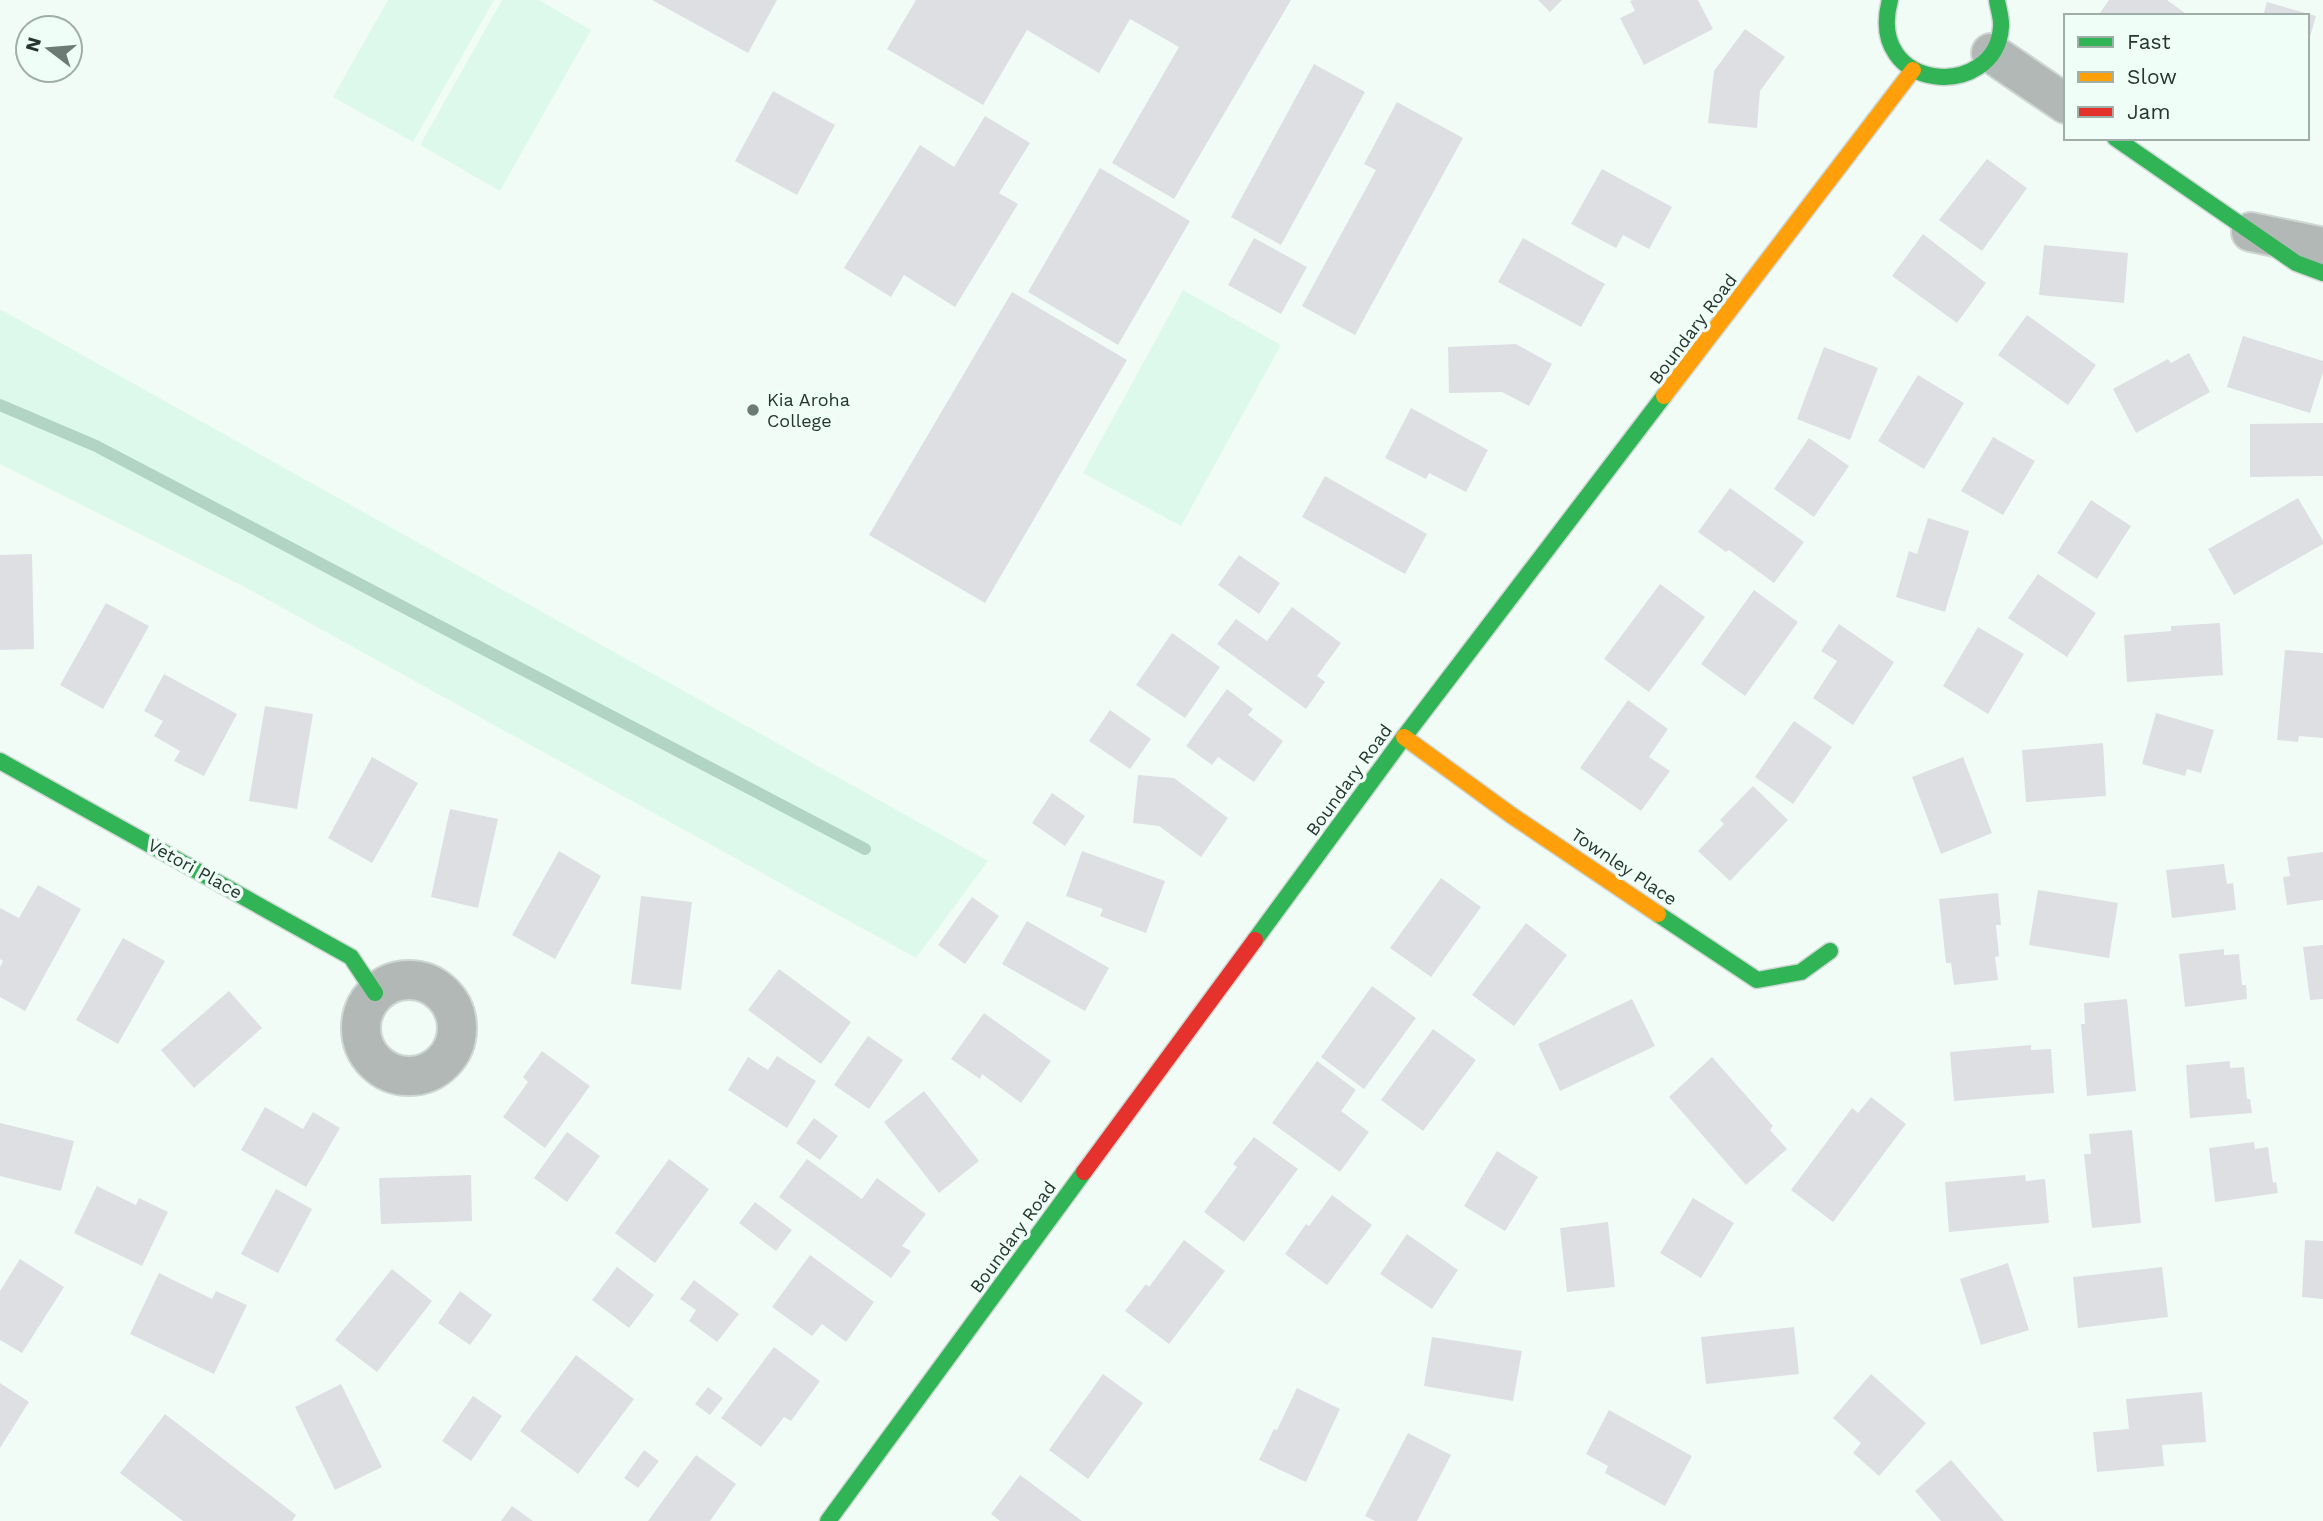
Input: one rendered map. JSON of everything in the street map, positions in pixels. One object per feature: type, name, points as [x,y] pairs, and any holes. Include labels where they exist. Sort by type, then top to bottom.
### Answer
[{"type":"main road","points":[[1891,0],[1887,10],[1886,28],[1900,59],[1913,70],[1931,78],[1949,79],[1968,74],[1984,63],[1996,48],[2001,30],[2001,11],[1997,0]]},
{"type":"main road","name":"Boundary Road","points":[[828,1521],[1404,737],[1913,70]]},
{"type":"main road","points":[[2118,140],[2296,263],[2323,273]]},
{"type":"main road","name":"Townley Place","points":[[1404,737],[1511,815],[1757,980],[1801,972],[1830,951]]},
{"type":"main road","name":"Vetori Place","points":[[0,761],[351,957],[375,993]]},
{"type":"street","points":[[1991,53],[2064,103]]},
{"type":"street","points":[[2250,232],[2323,247]]},
{"type":"green space","points":[[388,0],[494,0],[413,142],[333,97]]},
{"type":"green space","points":[[502,0],[539,0],[591,30],[500,191],[420,145]]},
{"type":"green space","points":[[1183,290],[1281,345],[1181,526],[1083,473]]},
{"type":"green space","points":[[0,309],[988,861],[916,958],[241,585],[0,464]]},
{"type":"building","points":[[652,0],[777,0],[748,53]]},
{"type":"building","points":[[916,0],[1291,0],[1174,199],[1112,163],[1179,47],[1130,19],[1099,73],[1027,30],[983,105],[887,49]]},
{"type":"building","points":[[1538,0],[1562,0],[1550,12]]},
{"type":"building","points":[[1698,0],[1713,29],[1644,65],[1620,18],[1635,11],[1630,1]]},
{"type":"building","points":[[2109,0],[2167,0],[2186,14],[2101,14]]},
{"type":"building","points":[[2267,2],[2309,14],[2264,14]]},
{"type":"building","points":[[2309,14],[2316,16],[2309,40]]},
{"type":"building","points":[[1745,29],[1785,57],[1760,91],[1757,128],[1708,123],[1714,71]]},
{"type":"building","points":[[1314,64],[1365,92],[1281,245],[1231,217]]},
{"type":"building","points":[[773,91],[835,125],[797,195],[735,161]]},
{"type":"building","points":[[1397,102],[1463,138],[1355,335],[1302,306],[1376,170],[1364,164]]},
{"type":"building","points":[[985,116],[1030,143],[999,193],[1018,204],[955,307],[904,275],[891,297],[844,268],[920,145],[954,167]]},
{"type":"building","points":[[1987,159],[2027,188],[1982,251],[1939,220]]},
{"type":"building","points":[[1100,168],[1190,221],[1118,345],[1028,292]]},
{"type":"building","points":[[1602,169],[1672,207],[1649,249],[1623,235],[1616,248],[1571,224]]},
{"type":"building","points":[[1923,234],[1986,283],[1957,323],[1892,276]]},
{"type":"building","points":[[1254,238],[1307,267],[1281,314],[1228,285]]},
{"type":"building","points":[[1523,238],[1605,284],[1581,327],[1498,282]]},
{"type":"building","points":[[2044,245],[2128,253],[2124,303],[2039,295]]},
{"type":"building","points":[[1012,292],[1127,360],[985,603],[869,535]]},
{"type":"building","points":[[2027,315],[2096,365],[2068,405],[1998,355]]},
{"type":"building","points":[[2243,336],[2323,361],[2323,372],[2310,413],[2227,387]]},
{"type":"building","points":[[1516,344],[1552,364],[1529,406],[1502,392],[1449,393],[1448,347]]},
{"type":"building","points":[[1824,347],[1878,368],[1850,440],[1797,419]]},
{"type":"building","points":[[2189,353],[2210,392],[2136,433],[2113,389],[2168,359],[2171,363]]},
{"type":"building","points":[[1918,375],[1964,403],[1924,469],[1878,441]]},
{"type":"building","points":[[1411,408],[1488,450],[1466,492],[1429,473],[1426,479],[1385,458]]},
{"type":"building","points":[[2323,423],[2323,476],[2250,477],[2250,424]]},
{"type":"building","points":[[1993,437],[2035,461],[2003,515],[1961,491]]},
{"type":"building","points":[[1809,438],[1849,466],[1814,517],[1774,489]]},
{"type":"building","points":[[1325,476],[1427,534],[1405,574],[1302,517]]},
{"type":"building","points":[[1730,488],[1804,542],[1774,583],[1729,550],[1726,552],[1698,532]]},
{"type":"building","points":[[2298,498],[2323,544],[2234,595],[2208,549]]},
{"type":"building","points":[[2091,500],[2131,526],[2097,579],[2057,553]]},
{"type":"building","points":[[1928,518],[1969,531],[1945,612],[1896,597],[1909,551],[1917,554]]},
{"type":"building","points":[[32,554],[34,649],[0,650],[0,555]]},
{"type":"building","points":[[1239,555],[1280,583],[1259,614],[1218,585]]},
{"type":"building","points":[[2038,574],[2096,613],[2067,657],[2008,618]]},
{"type":"building","points":[[1660,584],[1705,617],[1649,692],[1604,659]]},
{"type":"building","points":[[1754,590],[1798,622],[1745,696],[1701,664]]},
{"type":"building","points":[[106,603],[149,626],[103,709],[60,685]]},
{"type":"building","points":[[1292,607],[1341,643],[1317,676],[1325,682],[1306,709],[1217,644],[1236,619],[1267,641]]},
{"type":"building","points":[[2220,623],[2223,675],[2127,682],[2124,635],[2171,631],[2171,626]]},
{"type":"building","points":[[1839,624],[1894,662],[1853,725],[1813,698],[1837,661],[1821,651]]},
{"type":"building","points":[[1978,627],[2024,654],[1988,714],[1943,686]]},
{"type":"building","points":[[1172,633],[1220,667],[1185,718],[1136,685]]},
{"type":"building","points":[[2285,650],[2323,653],[2323,738],[2299,736],[2298,742],[2277,740]]},
{"type":"building","points":[[164,674],[237,714],[204,776],[174,761],[180,751],[154,736],[163,721],[144,711]]},
{"type":"building","points":[[1227,689],[1253,709],[1248,715],[1283,741],[1254,782],[1218,757],[1212,765],[1186,746]]},
{"type":"building","points":[[1628,700],[1668,729],[1649,757],[1670,771],[1641,811],[1580,768]]},
{"type":"building","points":[[265,706],[313,714],[297,809],[249,801]]},
{"type":"building","points":[[1110,710],[1151,739],[1130,769],[1089,741]]},
{"type":"building","points":[[2156,713],[2214,730],[2201,773],[2187,769],[2185,776],[2142,764]]},
{"type":"building","points":[[1794,721],[1832,747],[1793,804],[1755,777]]},
{"type":"building","points":[[2103,743],[2106,796],[2026,802],[2022,750]]},
{"type":"building","points":[[372,757],[418,783],[372,863],[328,838]]},
{"type":"building","points":[[1963,757],[1992,833],[1941,854],[1912,777]]},
{"type":"building","points":[[1138,775],[1174,778],[1228,818],[1201,857],[1159,826],[1133,823]]},
{"type":"building","points":[[1753,786],[1788,820],[1730,881],[1698,851],[1724,824],[1720,820]]},
{"type":"building","points":[[1052,793],[1085,816],[1065,846],[1032,823]]},
{"type":"building","points":[[450,809],[498,819],[478,908],[431,897]]},
{"type":"building","points":[[559,851],[601,876],[555,959],[512,935]]},
{"type":"building","points":[[1082,851],[1165,881],[1146,933],[1100,916],[1103,909],[1066,896]]},
{"type":"building","points":[[2323,852],[2323,900],[2287,905],[2283,877],[2290,876],[2287,857]]},
{"type":"building","points":[[2224,864],[2227,884],[2233,883],[2236,910],[2172,918],[2166,870]]},
{"type":"building","points":[[1441,878],[1481,907],[1431,977],[1390,948]]},
{"type":"building","points":[[38,885],[81,909],[25,1011],[0,997],[0,967],[3,961],[0,959],[0,908],[19,918]]},
{"type":"building","points":[[2038,890],[2118,903],[2109,958],[2029,945]]},
{"type":"building","points":[[1998,893],[2001,925],[1996,925],[1999,956],[1995,957],[1998,980],[1954,985],[1951,963],[1946,963],[1939,899]]},
{"type":"building","points":[[641,896],[692,902],[681,990],[631,984]]},
{"type":"building","points":[[972,897],[999,916],[965,964],[938,945]]},
{"type":"building","points":[[1027,921],[1109,968],[1085,1011],[1002,964]]},
{"type":"building","points":[[1526,923],[1567,955],[1514,1026],[1472,995]]},
{"type":"building","points":[[123,938],[165,961],[118,1044],[76,1020]]},
{"type":"building","points":[[2323,945],[2323,999],[2310,1000],[2303,947]]},
{"type":"building","points":[[2224,949],[2224,955],[2239,954],[2242,985],[2246,985],[2247,999],[2185,1007],[2179,954]]},
{"type":"building","points":[[779,969],[851,1022],[821,1064],[748,1010]]},
{"type":"building","points":[[1372,986],[1416,1018],[1364,1089],[1321,1057]]},
{"type":"building","points":[[229,991],[262,1028],[194,1088],[161,1050]]},
{"type":"building","points":[[1632,999],[1655,1046],[1560,1091],[1538,1044]]},
{"type":"building","points":[[2127,999],[2136,1091],[2087,1096],[2081,1024],[2085,1024],[2084,1003]]},
{"type":"building","points":[[984,1013],[1051,1061],[1021,1103],[982,1074],[980,1079],[951,1059]]},
{"type":"building","points":[[1433,1029],[1476,1060],[1423,1131],[1381,1100]]},
{"type":"building","points":[[868,1036],[903,1060],[869,1109],[834,1085]]},
{"type":"building","points":[[2031,1045],[2031,1050],[2051,1049],[2054,1093],[1954,1101],[1950,1052]]},
{"type":"building","points":[[542,1051],[590,1086],[545,1148],[503,1117],[528,1082],[523,1077]]},
{"type":"building","points":[[777,1056],[816,1081],[787,1128],[728,1090],[748,1057],[768,1070]]},
{"type":"building","points":[[1712,1057],[1773,1126],[1770,1130],[1787,1149],[1746,1185],[1669,1097]]},
{"type":"building","points":[[1317,1061],[1356,1090],[1341,1111],[1369,1132],[1340,1172],[1272,1123]]},
{"type":"building","points":[[2230,1061],[2230,1068],[2244,1067],[2247,1099],[2250,1099],[2252,1113],[2190,1118],[2186,1065]]},
{"type":"building","points":[[924,1091],[979,1161],[939,1193],[884,1122]]},
{"type":"building","points":[[1871,1097],[1906,1124],[1833,1222],[1791,1190],[1852,1108],[1858,1113]]},
{"type":"building","points":[[265,1107],[303,1129],[313,1112],[340,1128],[306,1187],[241,1150]]},
{"type":"building","points":[[814,1118],[838,1136],[820,1160],[796,1143]]},
{"type":"building","points":[[0,1123],[74,1141],[61,1191],[0,1176]]},
{"type":"building","points":[[2132,1130],[2141,1223],[2092,1228],[2084,1154],[2091,1154],[2089,1134]]},
{"type":"building","points":[[567,1132],[600,1156],[567,1202],[534,1178]]},
{"type":"building","points":[[1254,1137],[1298,1169],[1244,1242],[1204,1212],[1237,1167],[1233,1164]]},
{"type":"building","points":[[2254,1142],[2255,1149],[2268,1147],[2273,1183],[2276,1182],[2278,1193],[2215,1202],[2209,1148]]},
{"type":"building","points":[[1497,1151],[1538,1177],[1505,1231],[1464,1206]]},
{"type":"building","points":[[669,1159],[709,1189],[655,1263],[615,1233]]},
{"type":"building","points":[[807,1159],[862,1199],[877,1178],[926,1214],[902,1246],[911,1251],[891,1278],[779,1197]]},
{"type":"building","points":[[471,1175],[472,1221],[381,1224],[379,1178]]},
{"type":"building","points":[[2025,1175],[2026,1181],[2045,1179],[2049,1223],[1949,1232],[1945,1182]]},
{"type":"building","points":[[97,1186],[136,1205],[139,1198],[168,1212],[142,1266],[74,1233]]},
{"type":"building","points":[[276,1189],[312,1209],[278,1273],[241,1254]]},
{"type":"building","points":[[1332,1195],[1372,1225],[1327,1285],[1285,1254],[1306,1224],[1309,1226]]},
{"type":"building","points":[[1693,1198],[1734,1223],[1701,1278],[1660,1253]]},
{"type":"building","points":[[755,1202],[792,1230],[776,1251],[739,1223]]},
{"type":"building","points":[[1608,1222],[1615,1287],[1567,1292],[1560,1228]]},
{"type":"building","points":[[1407,1234],[1458,1270],[1432,1309],[1380,1274]]},
{"type":"building","points":[[1184,1240],[1225,1271],[1169,1344],[1125,1311],[1146,1284],[1149,1287]]},
{"type":"building","points":[[2305,1240],[2323,1241],[2323,1299],[2302,1297]]},
{"type":"building","points":[[810,1255],[874,1302],[846,1342],[822,1324],[812,1336],[772,1307]]},
{"type":"building","points":[[20,1259],[64,1287],[22,1353],[0,1340],[0,1291]]},
{"type":"building","points":[[2008,1263],[2029,1330],[1981,1345],[1960,1279]]},
{"type":"building","points":[[617,1267],[654,1295],[629,1328],[592,1300]]},
{"type":"building","points":[[2162,1267],[2168,1317],[2078,1328],[2073,1277]]},
{"type":"building","points":[[392,1269],[432,1301],[377,1372],[335,1340]]},
{"type":"building","points":[[159,1273],[212,1299],[216,1291],[247,1305],[214,1374],[130,1334]]},
{"type":"building","points":[[694,1280],[739,1314],[717,1342],[689,1321],[696,1310],[680,1299]]},
{"type":"building","points":[[460,1291],[492,1315],[470,1345],[438,1323]]},
{"type":"building","points":[[1794,1327],[1799,1374],[1706,1384],[1701,1337]]},
{"type":"building","points":[[1432,1337],[1522,1351],[1513,1401],[1424,1386]]},
{"type":"building","points":[[774,1347],[820,1381],[791,1421],[784,1417],[761,1447],[721,1418]]},
{"type":"building","points":[[576,1355],[634,1399],[578,1474],[520,1431]]},
{"type":"building","points":[[1103,1374],[1143,1403],[1088,1479],[1049,1450]]},
{"type":"building","points":[[1871,1374],[1926,1423],[1879,1476],[1853,1453],[1861,1443],[1833,1418]]},
{"type":"building","points":[[0,1383],[29,1402],[0,1448]]},
{"type":"building","points":[[341,1384],[382,1467],[335,1490],[295,1407]]},
{"type":"building","points":[[708,1387],[723,1398],[710,1415],[695,1404]]},
{"type":"building","points":[[1297,1388],[1340,1409],[1306,1482],[1259,1460]]},
{"type":"building","points":[[2202,1392],[2206,1442],[2162,1445],[2164,1466],[2097,1472],[2093,1432],[2129,1429],[2126,1399]]},
{"type":"building","points":[[473,1396],[502,1416],[471,1461],[442,1441]]},
{"type":"building","points":[[1609,1410],[1692,1456],[1665,1506],[1605,1473],[1608,1466],[1586,1454]]},
{"type":"building","points":[[165,1414],[296,1515],[292,1521],[183,1521],[120,1473]]},
{"type":"building","points":[[1408,1433],[1451,1455],[1417,1521],[1375,1521],[1365,1516]]},
{"type":"building","points":[[644,1450],[659,1461],[638,1488],[624,1478]]},
{"type":"building","points":[[696,1455],[736,1484],[710,1521],[648,1521]]},
{"type":"building","points":[[1951,1460],[2004,1521],[1941,1521],[1915,1491]]},
{"type":"building","points":[[1020,1475],[1082,1521],[1000,1521],[991,1514]]},
{"type":"building","points":[[512,1506],[533,1521],[501,1521]]},
{"type":"waterway","points":[[0,405],[96,446],[865,849]]},
{"type":"traffic: fast","points":[[1890,0],[1887,31],[1896,54],[1913,69],[1934,76],[1957,75],[1978,67],[1994,51],[2001,27],[1997,0]]},
{"type":"traffic: fast","points":[[2118,140],[2296,263],[2323,273]]},
{"type":"traffic: fast","points":[[1255,940],[1404,737],[1664,396]]},
{"type":"traffic: fast","points":[[0,761],[351,957],[375,993]]},
{"type":"traffic: fast","points":[[1658,914],[1757,980],[1801,972],[1830,951]]},
{"type":"traffic: fast","points":[[828,1521],[1084,1172]]},
{"type":"traffic: slow","points":[[1664,396],[1913,70]]},
{"type":"traffic: slow","points":[[1404,737],[1511,815],[1658,914]]},
{"type":"traffic: jam","points":[[1084,1172],[1255,940]]},
{"type":"place","name":"Kia Aroha College","points":[[753,410]]}]
